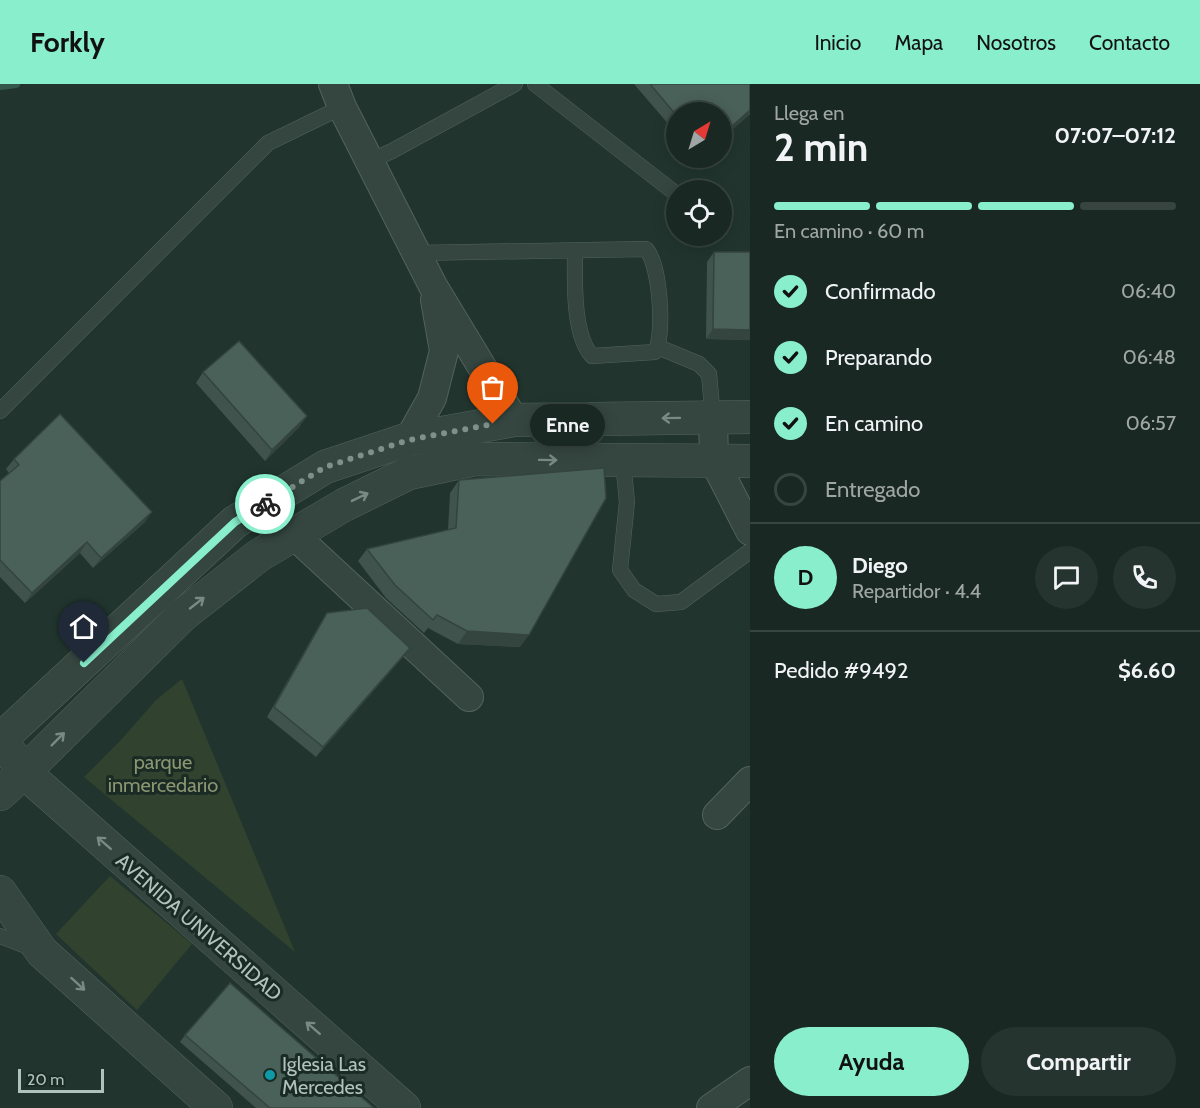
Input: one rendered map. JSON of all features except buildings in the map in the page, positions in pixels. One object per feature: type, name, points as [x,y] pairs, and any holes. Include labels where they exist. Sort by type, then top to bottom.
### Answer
[{"type":"street","points":[[338,96],[433,286],[514,420]]},
{"type":"street","points":[[409,440],[432,398],[444,351],[433,286]]},
{"type":"street","points":[[0,740],[235,522],[325,467],[409,440],[514,420],[750,417]]},
{"type":"street","points":[[713,418],[714,461],[750,531]]},
{"type":"street","points":[[0,794],[183,615],[258,556],[344,505],[410,473],[474,459],[750,461]]},
{"type":"street","points":[[294,535],[469,697]]},
{"type":"street","name":"AVENIDA UNIVERSIDAD","points":[[0,740],[33,780],[404,1108]]},
{"type":"street","points":[[717,815],[750,781]]},
{"type":"street","points":[[0,892],[17,934],[216,1108]]},
{"type":"street","points":[[711,1108],[750,1081]]},
{"type":"lane","points":[[370,161],[515,84]]},
{"type":"lane","points":[[535,84],[666,185]]},
{"type":"lane","points":[[0,411],[268,143],[338,96]]},
{"type":"lane","points":[[416,253],[646,249],[650,253],[658,278],[659,342],[655,352],[592,356],[587,351],[577,318],[575,251]]},
{"type":"lane","points":[[658,347],[699,364],[709,374],[713,418]]},
{"type":"lane","points":[[623,460],[627,502],[620,570],[634,590],[656,604],[681,602],[750,551]]},
{"type":"green space","name":"parque inmercedario","points":[[182,679],[295,952],[84,777],[156,700]]},
{"type":"green space","points":[[110,876],[192,944],[137,1010],[56,934]]},
{"type":"waterway","points":[[0,86],[16,84]]},
{"type":"way so far","points":[[265,504],[325,467],[409,440],[493,424]]},
{"type":"place","name":"Enne","points":[[493,424]]},
{"type":"place","name":"Iglesia Las Mercedes","points":[[270,1075]]},
{"type":"route","points":[[84,663],[235,522],[265,504]]}]
